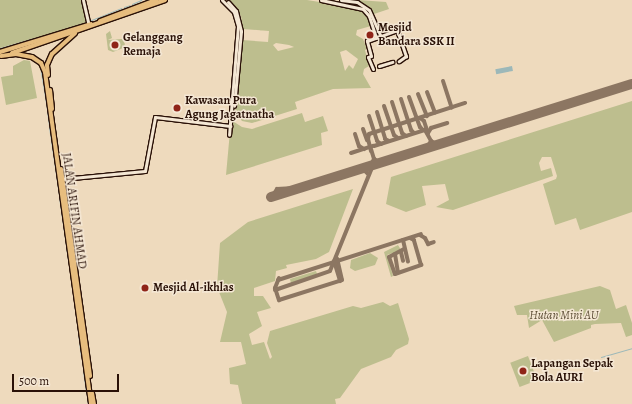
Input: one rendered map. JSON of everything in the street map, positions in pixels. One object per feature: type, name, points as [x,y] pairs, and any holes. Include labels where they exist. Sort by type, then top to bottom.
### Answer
[{"type":"main road","points":[[40,42],[75,33],[147,5],[156,0]]},
{"type":"main road","points":[[0,55],[164,0]]},
{"type":"main road","name":"JALAN ARIFIN AHMAD","points":[[72,258],[64,179],[56,148],[47,65],[55,51],[75,33]]},
{"type":"main road","name":"JALAN ARIFIN AHMAD","points":[[0,55],[16,54],[32,57],[42,66],[56,148],[92,404]]},
{"type":"street","points":[[83,0],[89,25]]},
{"type":"street","points":[[222,0],[230,7],[237,20],[238,51]]},
{"type":"street","points":[[226,0],[239,17],[241,31],[229,135]]},
{"type":"street","points":[[321,0],[357,2],[369,10],[381,37]]},
{"type":"street","points":[[340,1],[364,9],[372,22],[376,38]]},
{"type":"street","points":[[373,68],[367,42],[396,33]]},
{"type":"street","points":[[396,33],[406,56],[399,60],[403,54],[396,33]]},
{"type":"street","points":[[380,67],[392,62]]},
{"type":"street","points":[[64,179],[145,171],[155,117],[230,126]]},
{"type":"green space","points":[[0,0],[82,0],[87,23],[0,48]]},
{"type":"green space","points":[[227,0],[307,0],[357,8],[367,16],[371,26],[357,30],[356,35],[363,39],[367,49],[365,50],[369,66],[364,69],[363,74],[371,88],[333,89],[295,102],[297,109],[252,123],[242,121],[235,112],[242,40],[268,42],[269,31],[243,29],[241,16]],"holes":[[[276,43],[289,45],[294,47],[278,51],[273,45]],[[346,50],[358,59],[353,69],[349,65],[345,71],[340,52]]]},
{"type":"green space","points":[[358,0],[386,2],[389,9],[374,14]]},
{"type":"green space","name":"Gelanggang Remaja","points":[[110,31],[112,38],[108,40],[122,39],[125,44],[123,48],[113,52],[108,50],[106,34]]},
{"type":"green space","points":[[24,60],[30,61],[37,98],[6,105],[1,77],[13,75],[13,66]]},
{"type":"green space","points":[[632,101],[632,212],[580,230],[576,218],[555,225],[543,184],[556,179],[557,176],[551,157],[542,157],[539,163],[541,171],[551,168],[553,176],[453,210],[436,207],[449,200],[445,184],[422,186],[426,205],[406,212],[386,204],[391,177]]},
{"type":"green space","points":[[302,113],[305,122],[323,116],[328,131],[321,133],[322,145],[226,175],[231,120],[242,127],[252,129]]},
{"type":"green space","points":[[353,189],[329,252],[316,259],[286,265],[287,268],[276,271],[275,281],[254,288],[254,296],[263,296],[271,308],[257,312],[262,326],[249,334],[252,345],[264,342],[270,359],[272,357],[267,343],[270,331],[353,306],[361,308],[383,302],[390,306],[398,303],[409,339],[408,344],[396,350],[391,357],[361,369],[340,398],[335,399],[336,404],[242,404],[238,385],[230,384],[229,368],[246,364],[241,342],[220,342],[227,312],[217,287],[220,243],[248,222]]},
{"type":"green space","points":[[398,245],[401,250],[387,255],[393,276],[391,277],[384,252]]},
{"type":"green space","points":[[370,253],[378,258],[375,265],[355,271],[350,268],[351,260]]},
{"type":"green space","points":[[316,271],[317,274],[291,283],[290,279]]},
{"type":"green space","name":"Hutan Mini AU","points":[[600,286],[610,290],[616,309],[626,305],[632,323],[632,335],[626,337],[621,323],[595,324],[591,325],[591,328],[554,342],[542,320],[529,328],[527,315],[517,315],[514,306]]},
{"type":"green space","name":"Lapangan Sepak Bola AURI","points":[[528,356],[537,380],[520,387],[510,363]]},
{"type":"water","points":[[512,66],[513,71],[496,74],[495,69]]},
{"type":"waterway","points":[[132,4],[141,0]]},
{"type":"waterway","points":[[124,7],[130,5]]},
{"type":"waterway","points":[[89,21],[122,8]]},
{"type":"waterway","points":[[42,36],[87,22]]},
{"type":"waterway","points":[[0,48],[34,38]]},
{"type":"waterway","points":[[40,66],[47,109]]},
{"type":"waterway","points":[[47,111],[49,125]]},
{"type":"waterway","points":[[49,127],[59,195]]},
{"type":"waterway","points":[[59,197],[66,245]]},
{"type":"waterway","points":[[66,247],[71,276]]},
{"type":"waterway","points":[[71,278],[72,288]]},
{"type":"waterway","points":[[73,291],[74,300]]},
{"type":"waterway","points":[[74,302],[78,331]]},
{"type":"waterway","points":[[78,333],[81,356]]},
{"type":"waterway","points":[[601,357],[632,348]]},
{"type":"waterway","points":[[83,371],[86,393]]},
{"type":"waterway","points":[[87,396],[88,404]]},
{"type":"taxiway","points":[[443,81],[452,108]]},
{"type":"taxiway","points":[[427,92],[435,113]]},
{"type":"taxiway","points":[[418,94],[427,116]]},
{"type":"taxiway","points":[[409,97],[420,127],[423,130]]},
{"type":"taxiway","points":[[401,99],[411,130],[414,133]]},
{"type":"taxiway","points":[[392,102],[402,133],[406,136]]},
{"type":"taxiway","points":[[371,151],[368,139],[369,134],[465,103]]},
{"type":"taxiway","points":[[384,106],[394,135],[398,138]]},
{"type":"taxiway","points":[[377,112],[385,139],[389,141]]},
{"type":"taxiway","points":[[369,116],[377,141],[381,144]]},
{"type":"taxiway","points":[[420,118],[424,121],[428,133],[431,128],[447,123]]},
{"type":"taxiway","points":[[363,129],[367,140]]},
{"type":"taxiway","points":[[374,146],[425,130],[431,141],[426,149]]},
{"type":"taxiway","points":[[355,134],[359,146],[364,149]]},
{"type":"taxiway","points":[[431,141],[438,145]]},
{"type":"taxiway","points":[[351,153],[373,146]]},
{"type":"taxiway","points":[[371,149],[374,159],[371,165]]},
{"type":"taxiway","points":[[374,159],[381,163]]},
{"type":"taxiway","points":[[275,290],[330,271],[373,165]]},
{"type":"taxiway","points":[[362,168],[368,174]]},
{"type":"taxiway","points":[[287,192],[278,197],[274,194],[277,189],[299,188]]},
{"type":"taxiway","points":[[278,280],[421,234]]},
{"type":"taxiway","points":[[420,235],[425,238],[428,244],[434,242]]},
{"type":"taxiway","points":[[404,249],[389,257],[395,274],[421,265],[414,240],[410,238]]},
{"type":"taxiway","points":[[403,240],[408,261]]},
{"type":"taxiway","points":[[401,252],[403,261]]},
{"type":"taxiway","points":[[395,254],[398,272]]},
{"type":"taxiway","points":[[279,278],[275,288],[279,300],[342,280],[337,259]]},
{"type":"taxiway","points":[[334,261],[340,281]]},
{"type":"runway","points":[[271,197],[632,84]]},
{"type":"tunnel","points":[[392,63],[399,61]]},
{"type":"tunnel","points":[[373,69],[380,67]]},
{"type":"place","name":"Mesjid Bandara SSK II","points":[[370,35]]},
{"type":"place","name":"Gelanggang Remaja","points":[[115,45]]},
{"type":"place","name":"Kawasan Pura Agung Jagatnatha","points":[[177,108]]},
{"type":"place","name":"Mesjid Al-ikhlas","points":[[145,288]]},
{"type":"place","name":"Lapangan Sepak Bola AURI","points":[[523,371]]}]
